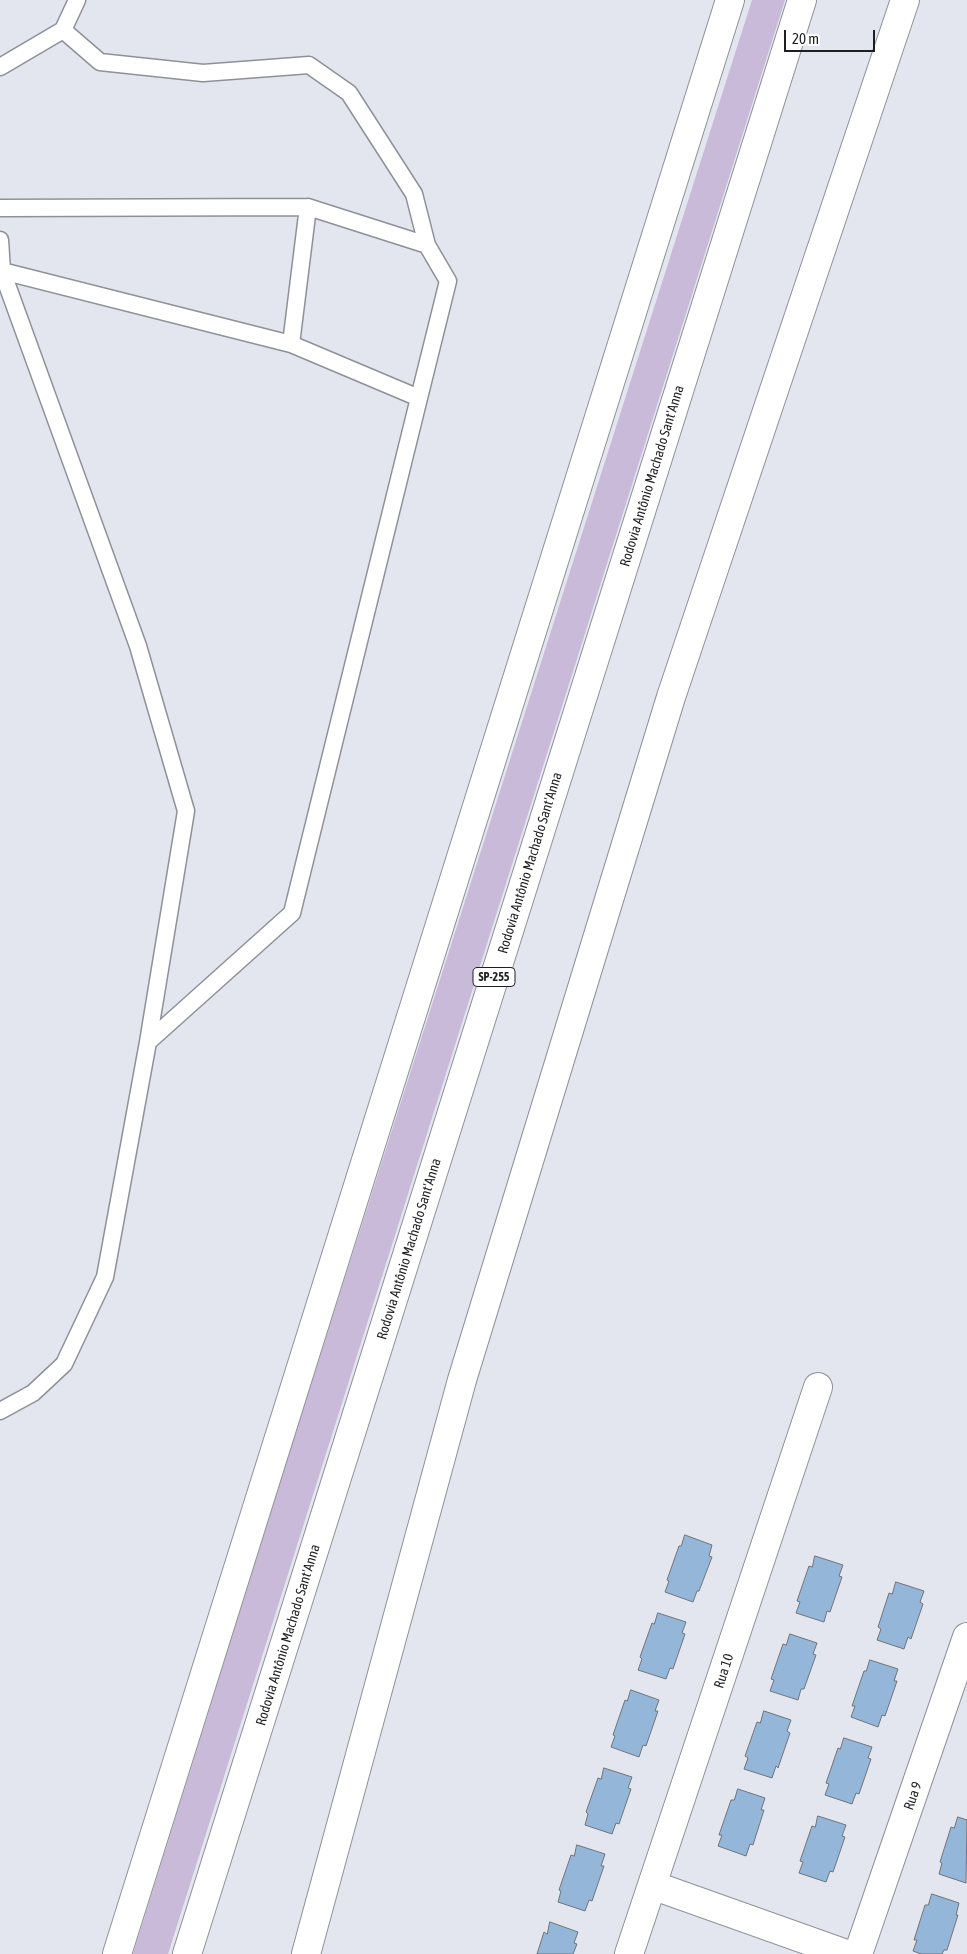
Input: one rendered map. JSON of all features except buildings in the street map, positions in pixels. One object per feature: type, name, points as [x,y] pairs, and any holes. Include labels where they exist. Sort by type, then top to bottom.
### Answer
[{"type":"main road","points":[[117,1954],[730,0]]},
{"type":"main road","name":"Rodovia Antônio Machado Sant'Anna","points":[[187,1954],[802,0]]},
{"type":"main road","points":[[306,1954],[462,1380],[630,830],[671,697],[905,0]]},
{"type":"main road","name":"Rua 10","points":[[629,1954],[818,1387]]},
{"type":"main road","name":"Rua 9","points":[[858,1954],[967,1637]]},
{"type":"main road","points":[[652,1884],[846,1954]]},
{"type":"lane","points":[[0,67],[63,30],[77,0]]},
{"type":"lane","points":[[63,30],[100,62],[203,73],[309,65],[349,94],[414,194],[427,245],[448,281],[292,912],[148,1042]]},
{"type":"lane","points":[[0,208],[308,207],[427,245]]},
{"type":"lane","points":[[291,344],[308,207]]},
{"type":"lane","points":[[0,240],[2,271],[138,646],[186,812],[148,1042],[105,1277],[64,1364],[33,1393],[0,1411]]},
{"type":"lane","points":[[2,271],[291,344],[419,398]]},
{"type":"shaded area","points":[[752,0],[785,0],[168,1954],[133,1954],[300,1419]]}]
